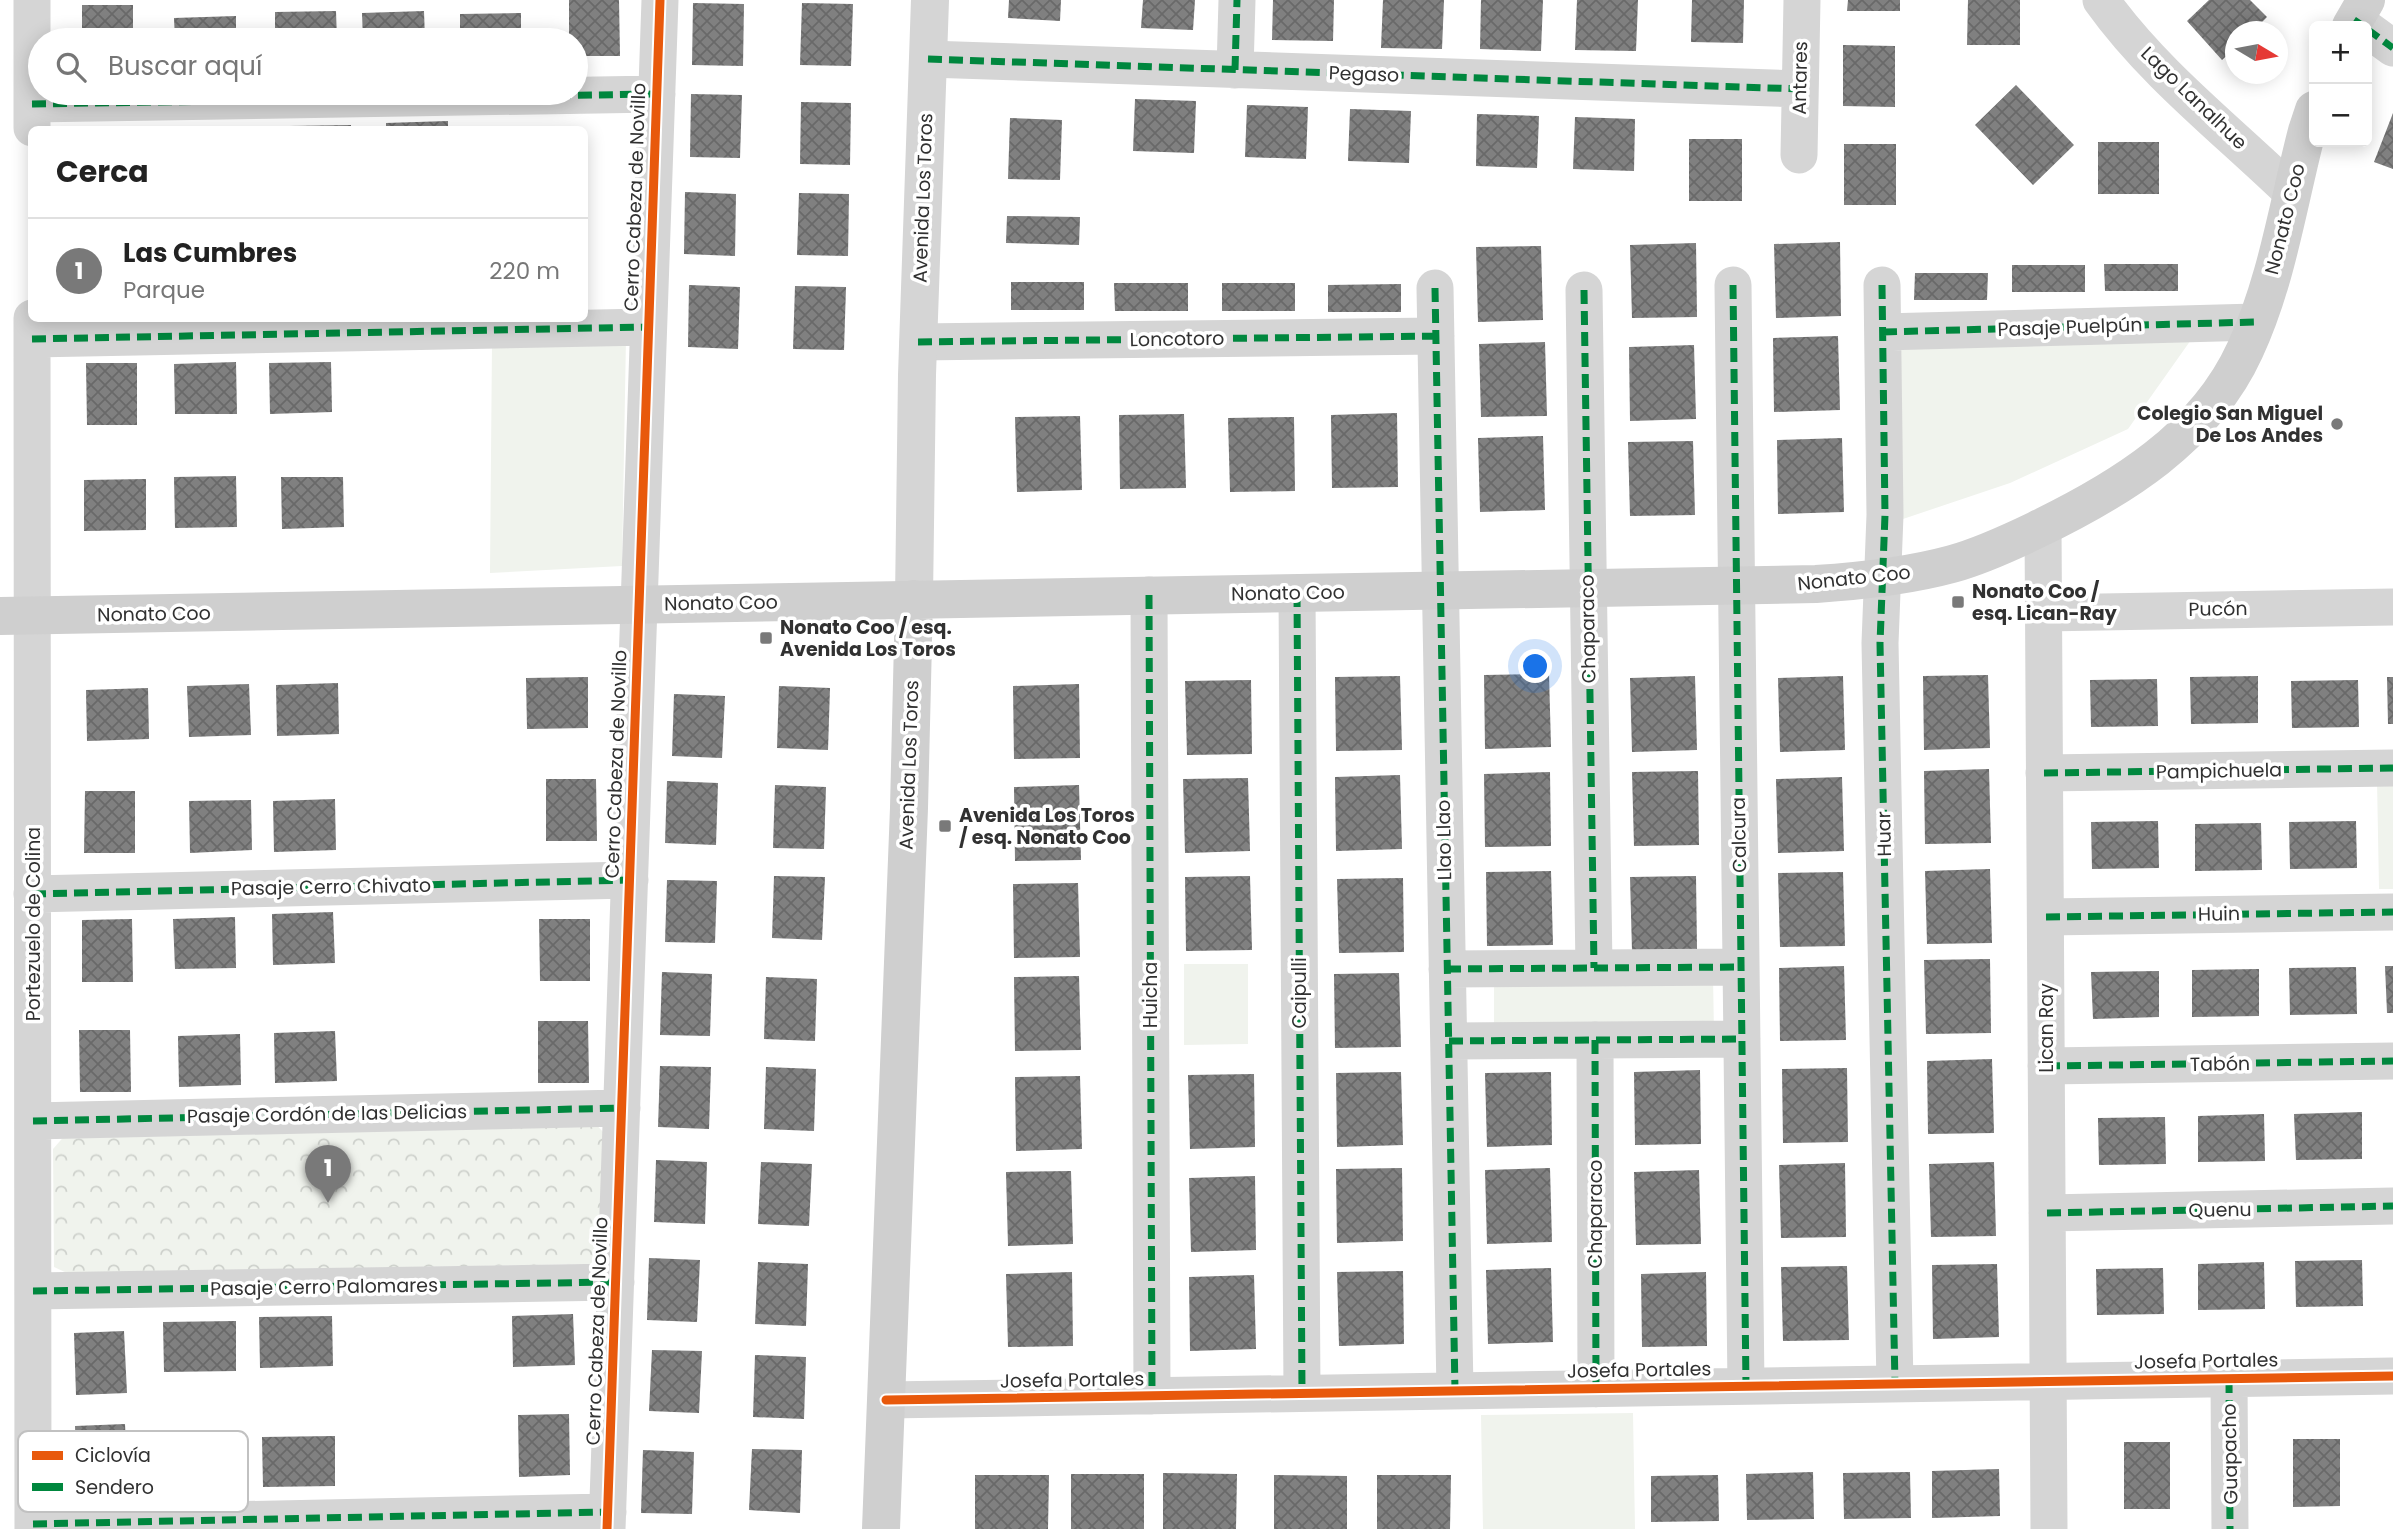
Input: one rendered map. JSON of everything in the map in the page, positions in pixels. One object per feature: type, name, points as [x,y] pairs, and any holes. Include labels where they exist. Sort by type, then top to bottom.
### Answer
[{"type":"main road","name":"Nonato Coo","points":[[16,616],[1816,584],[1883,578],[1955,563],[2000,547],[2043,527],[2116,487],[2178,440],[2206,412],[2230,379],[2256,322],[2271,277],[2309,128]]},
{"type":"main road","name":"Avenida Los Toros","points":[[881,1529],[909,808],[914,599]]},
{"type":"street","points":[[32,0],[32,28]]},
{"type":"street","name":"Cerro Cabeza de Novillo","points":[[607,1521],[660,0]]},
{"type":"street","name":"Avenida Los Toros","points":[[914,599],[930,0]]},
{"type":"street","points":[[1235,69],[1237,0]]},
{"type":"street","name":"Antares","points":[[1798,155],[1802,0]]},
{"type":"street","name":"Lago Lanalhue","points":[[2101,0],[2119,24],[2163,71],[2291,192]]},
{"type":"street","points":[[2360,20],[2393,48]]},
{"type":"street","name":"Pegaso","points":[[928,59],[1800,89]]},
{"type":"street","points":[[588,97],[657,94]]},
{"type":"street","points":[[32,117],[358,105]]},
{"type":"street","name":"Calcura","points":[[1733,285],[1746,1386]]},
{"type":"street","name":"Huar","points":[[1882,285],[1885,515],[1880,643],[1895,1384]]},
{"type":"street","name":"Llao Llao","points":[[1435,288],[1455,1391]]},
{"type":"street","name":"Chaparaco","points":[[1584,290],[1594,968]]},
{"type":"street","name":"Pasaje Puelpún","points":[[1883,332],[2256,322]]},
{"type":"street","points":[[32,329],[648,327]]},
{"type":"street","name":"Portezuelo de Colina","points":[[32,329],[16,616],[32,894],[33,1431]]},
{"type":"street","name":"Loncotoro","points":[[919,342],[1436,335]]},
{"type":"street","name":"Lican Ray","points":[[2043,527],[2049,1529]]},
{"type":"street","name":"Caipulli","points":[[1297,593],[1302,1393]]},
{"type":"street","name":"Huicha","points":[[1149,595],[1152,1396]]},
{"type":"street","name":"Pucón","points":[[2044,613],[2393,607]]},
{"type":"street","name":"Pampichuela","points":[[2044,773],[2393,768]]},
{"type":"street","name":"Pasaje Cerro Chivato","points":[[32,894],[630,880]]},
{"type":"street","name":"Huin","points":[[2046,916],[2393,912]]},
{"type":"street","points":[[1447,969],[1741,967]]},
{"type":"street","points":[[1449,1041],[1742,1039]]},
{"type":"street","name":"Chaparaco","points":[[1595,1040],[1596,1389]]},
{"type":"street","name":"Tabón","points":[[2046,1066],[2393,1061]]},
{"type":"street","name":"Pasaje Cordón de las Delicias","points":[[33,1121],[622,1108]]},
{"type":"street","name":"Quenu","points":[[2047,1213],[2393,1206]]},
{"type":"street","name":"Pasaje Cerro Palomares","points":[[33,1292],[616,1282]]},
{"type":"street","name":"Josefa Portales","points":[[886,1400],[2393,1376]]},
{"type":"street","name":"Guapacho","points":[[2229,1379],[2230,1529]]},
{"type":"street","points":[[33,1526],[607,1521]]},
{"type":"green space","points":[[626,337],[622,566],[490,573],[492,341]]},
{"type":"green space","points":[[2193,337],[2128,429],[2010,483],[1903,519],[1899,345]]},
{"type":"green space","points":[[2377,780],[2393,780],[2393,889],[2379,889]]},
{"type":"green space","points":[[1184,964],[1248,964],[1248,1044],[1184,1045]]},
{"type":"green space","points":[[1713,975],[1714,1034],[1494,1037],[1494,977]]},
{"type":"green space","points":[[593,1121],[605,1134],[600,1256],[590,1264],[67,1273],[54,1267],[53,1149],[67,1133]]},
{"type":"green space","points":[[1633,1413],[1635,1529],[1483,1529],[1481,1415]]},
{"type":"building","points":[[569,0],[619,0],[620,56],[588,56],[588,28],[569,28]]},
{"type":"building","points":[[1009,0],[1061,0],[1060,21],[1008,18]]},
{"type":"building","points":[[1143,0],[1195,0],[1193,30],[1141,28]]},
{"type":"building","points":[[1273,0],[1334,0],[1333,41],[1272,40]]},
{"type":"building","points":[[1383,0],[1444,0],[1442,49],[1381,48]]},
{"type":"building","points":[[1481,0],[1543,0],[1541,51],[1480,49]]},
{"type":"building","points":[[1577,0],[1638,0],[1636,51],[1575,50]]},
{"type":"building","points":[[1692,0],[1744,0],[1743,43],[1691,42]]},
{"type":"building","points":[[1848,0],[1900,0],[1900,11],[1847,11]]},
{"type":"building","points":[[1968,0],[2020,0],[2020,45],[1967,45]]},
{"type":"building","points":[[2209,0],[2250,0],[2267,17],[2263,21],[2225,21],[2225,57],[2222,60],[2187,21]]},
{"type":"building","points":[[693,3],[744,4],[743,66],[692,65]]},
{"type":"building","points":[[802,3],[853,4],[851,66],[800,65]]},
{"type":"building","points":[[82,5],[133,5],[133,28],[82,28]]},
{"type":"building","points":[[336,11],[337,28],[275,28],[275,12]]},
{"type":"building","points":[[424,11],[425,28],[363,28],[362,13]]},
{"type":"building","points":[[521,13],[521,28],[460,28],[460,14]]},
{"type":"building","points":[[236,16],[236,28],[174,28],[174,18]]},
{"type":"building","points":[[1843,45],[1895,46],[1895,107],[1843,106]]},
{"type":"building","points":[[2016,85],[2074,145],[2033,185],[1975,125]]},
{"type":"building","points":[[691,94],[742,95],[740,158],[690,157]]},
{"type":"building","points":[[1135,99],[1196,101],[1194,153],[1133,151]]},
{"type":"building","points":[[801,102],[851,103],[850,165],[800,164]]},
{"type":"building","points":[[1247,105],[1308,107],[1306,159],[1245,157]]},
{"type":"building","points":[[1350,109],[1411,111],[1409,163],[1348,161]]},
{"type":"building","points":[[2393,113],[2393,169],[2374,162]]},
{"type":"building","points":[[1477,114],[1539,116],[1537,168],[1476,166]]},
{"type":"building","points":[[1575,117],[1635,119],[1634,171],[1573,169]]},
{"type":"building","points":[[1010,118],[1062,120],[1060,180],[1008,179]]},
{"type":"building","points":[[448,121],[448,126],[386,126],[386,123]]},
{"type":"building","points":[[351,125],[351,126],[289,126]]},
{"type":"building","points":[[1689,139],[1742,139],[1742,201],[1689,201]]},
{"type":"building","points":[[2098,142],[2159,142],[2159,194],[2098,194]]},
{"type":"building","points":[[1844,144],[1896,144],[1896,205],[1844,205]]},
{"type":"building","points":[[685,192],[736,194],[735,256],[684,254]]},
{"type":"building","points":[[799,193],[849,194],[848,256],[797,255]]},
{"type":"building","points":[[1007,216],[1080,217],[1079,245],[1006,243]]},
{"type":"building","points":[[1840,242],[1841,316],[1776,318],[1774,244]]},
{"type":"building","points":[[1696,243],[1697,317],[1632,318],[1630,245]]},
{"type":"building","points":[[1541,246],[1543,320],[1478,322],[1476,247]]},
{"type":"building","points":[[2104,264],[2178,264],[2178,291],[2105,291]]},
{"type":"building","points":[[2012,265],[2085,265],[2085,292],[2012,292]]},
{"type":"building","points":[[1915,273],[1988,273],[1987,300],[1914,300]]},
{"type":"building","points":[[1011,282],[1084,282],[1084,310],[1011,310]]},
{"type":"building","points":[[1114,283],[1188,283],[1188,311],[1115,311]]},
{"type":"building","points":[[1222,283],[1295,283],[1295,311],[1222,311]]},
{"type":"building","points":[[1401,284],[1401,312],[1328,312],[1328,285]]},
{"type":"building","points":[[689,285],[740,287],[738,349],[688,347]]},
{"type":"building","points":[[795,286],[846,287],[844,350],[793,349]]},
{"type":"building","points":[[1838,336],[1840,410],[1774,412],[1773,338]]},
{"type":"building","points":[[1545,342],[1547,416],[1481,417],[1479,344]]},
{"type":"building","points":[[1694,345],[1696,419],[1630,421],[1629,347]]},
{"type":"building","points":[[236,362],[237,414],[175,414],[174,364]]},
{"type":"building","points":[[331,362],[332,412],[270,414],[269,363]]},
{"type":"building","points":[[86,363],[137,363],[137,425],[87,425]]},
{"type":"building","points":[[1397,413],[1398,487],[1332,488],[1331,415]]},
{"type":"building","points":[[1184,414],[1186,488],[1120,489],[1119,415]]},
{"type":"building","points":[[1080,416],[1082,490],[1017,492],[1015,417]]},
{"type":"building","points":[[1294,417],[1295,491],[1230,492],[1228,418]]},
{"type":"building","points":[[1543,436],[1545,510],[1480,512],[1478,438]]},
{"type":"building","points":[[1842,438],[1844,512],[1778,514],[1777,440]]},
{"type":"building","points":[[1693,441],[1695,515],[1630,516],[1628,442]]},
{"type":"building","points":[[236,476],[237,527],[175,528],[174,477]]},
{"type":"building","points":[[281,477],[343,477],[344,527],[282,529]]},
{"type":"building","points":[[146,479],[146,530],[84,531],[84,480]]},
{"type":"building","points":[[1549,674],[1551,747],[1485,749],[1484,675]]},
{"type":"building","points":[[1988,675],[1990,748],[1924,750],[1923,676]]},
{"type":"building","points":[[1400,676],[1402,750],[1336,751],[1335,677]]},
{"type":"building","points":[[1695,676],[1697,750],[1632,752],[1630,678]]},
{"type":"building","points":[[1843,676],[1845,750],[1780,752],[1778,678]]},
{"type":"building","points":[[2258,676],[2258,723],[2191,724],[2190,677]]},
{"type":"building","points":[[588,677],[588,728],[527,729],[526,678]]},
{"type":"building","points":[[2387,677],[2393,677],[2393,724],[2388,724]]},
{"type":"building","points":[[2157,679],[2158,726],[2091,727],[2090,680]]},
{"type":"building","points":[[1251,680],[1252,754],[1187,755],[1185,681]]},
{"type":"building","points":[[2358,680],[2359,727],[2292,728],[2291,681]]},
{"type":"building","points":[[338,683],[339,734],[277,736],[276,685]]},
{"type":"building","points":[[249,684],[251,735],[189,737],[187,686]]},
{"type":"building","points":[[1079,684],[1080,758],[1014,759],[1013,686]]},
{"type":"building","points":[[779,686],[830,688],[828,750],[777,748]]},
{"type":"building","points":[[148,688],[149,739],[87,741],[86,690]]},
{"type":"building","points":[[674,694],[725,696],[722,758],[672,756]]},
{"type":"building","points":[[1989,769],[1991,843],[1925,844],[1924,771]]},
{"type":"building","points":[[1698,771],[1699,845],[1634,846],[1632,772]]},
{"type":"building","points":[[1550,772],[1551,846],[1485,847],[1484,774]]},
{"type":"building","points":[[1400,775],[1402,849],[1336,851],[1335,777]]},
{"type":"building","points":[[1842,777],[1844,851],[1778,853],[1776,779]]},
{"type":"building","points":[[1248,778],[1250,851],[1185,853],[1183,779]]},
{"type":"building","points":[[546,779],[596,779],[597,841],[546,841]]},
{"type":"building","points":[[667,781],[718,783],[716,845],[665,843]]},
{"type":"building","points":[[775,785],[826,787],[824,849],[773,848]]},
{"type":"building","points":[[1079,785],[1081,860],[1015,861],[1014,787]]},
{"type":"building","points":[[85,791],[135,791],[135,853],[84,853]]},
{"type":"building","points":[[335,799],[336,850],[274,852],[273,801]]},
{"type":"building","points":[[251,800],[252,850],[190,853],[189,801]]},
{"type":"building","points":[[2158,821],[2159,868],[2092,869],[2091,822]]},
{"type":"building","points":[[2356,821],[2357,868],[2290,869],[2289,822]]},
{"type":"building","points":[[2261,823],[2262,870],[2195,871],[2195,824]]},
{"type":"building","points":[[1990,869],[1992,943],[1927,944],[1925,871]]},
{"type":"building","points":[[1551,871],[1553,945],[1487,946],[1486,872]]},
{"type":"building","points":[[1843,872],[1845,946],[1780,947],[1778,873]]},
{"type":"building","points":[[774,876],[825,877],[822,940],[772,938]]},
{"type":"building","points":[[1250,876],[1252,950],[1186,951],[1185,877]]},
{"type":"building","points":[[1696,876],[1697,949],[1632,951],[1630,877]]},
{"type":"building","points":[[1403,878],[1404,952],[1339,953],[1337,879]]},
{"type":"building","points":[[667,880],[717,881],[715,943],[665,942]]},
{"type":"building","points":[[1078,883],[1080,957],[1014,958],[1013,884]]},
{"type":"building","points":[[333,912],[335,963],[273,965],[272,914]]},
{"type":"building","points":[[235,917],[236,968],[175,969],[173,919]]},
{"type":"building","points":[[132,919],[133,982],[82,982],[82,920]]},
{"type":"building","points":[[539,919],[590,919],[590,981],[540,981]]},
{"type":"building","points":[[1990,959],[1991,1033],[1926,1034],[1924,960]]},
{"type":"building","points":[[1844,966],[1846,1040],[1780,1041],[1779,968]]},
{"type":"building","points":[[2385,966],[2393,966],[2393,1013],[2387,1013]]},
{"type":"building","points":[[2356,967],[2357,1014],[2290,1015],[2289,968]]},
{"type":"building","points":[[2259,969],[2259,1016],[2192,1017],[2192,970]]},
{"type":"building","points":[[2159,971],[2159,1017],[2093,1019],[2091,972]]},
{"type":"building","points":[[662,972],[712,974],[710,1036],[660,1035]]},
{"type":"building","points":[[1399,973],[1401,1047],[1335,1048],[1334,974]]},
{"type":"building","points":[[1079,976],[1081,1050],[1015,1051],[1014,977]]},
{"type":"building","points":[[766,977],[817,979],[815,1041],[764,1039]]},
{"type":"building","points":[[538,1021],[588,1021],[589,1083],[538,1083]]},
{"type":"building","points":[[79,1030],[130,1030],[131,1092],[80,1092]]},
{"type":"building","points":[[335,1031],[337,1081],[275,1083],[274,1033]]},
{"type":"building","points":[[240,1034],[241,1085],[179,1087],[178,1036]]},
{"type":"building","points":[[1992,1059],[1994,1133],[1928,1134],[1927,1061]]},
{"type":"building","points":[[660,1066],[711,1067],[709,1129],[658,1127]]},
{"type":"building","points":[[766,1067],[816,1069],[814,1131],[764,1129]]},
{"type":"building","points":[[1847,1068],[1848,1142],[1783,1143],[1782,1069]]},
{"type":"building","points":[[1700,1070],[1701,1144],[1635,1145],[1634,1072]]},
{"type":"building","points":[[1401,1072],[1403,1145],[1337,1147],[1336,1073]]},
{"type":"building","points":[[1551,1072],[1552,1145],[1487,1147],[1485,1073]]},
{"type":"building","points":[[1254,1074],[1255,1147],[1190,1149],[1188,1075]]},
{"type":"building","points":[[1080,1076],[1082,1149],[1016,1151],[1015,1077]]},
{"type":"building","points":[[2362,1112],[2362,1159],[2296,1160],[2294,1114]]},
{"type":"building","points":[[2264,1114],[2265,1161],[2198,1162],[2198,1116]]},
{"type":"building","points":[[2165,1117],[2166,1164],[2099,1165],[2098,1118]]},
{"type":"building","points":[[656,1160],[707,1162],[705,1224],[654,1222]]},
{"type":"building","points":[[761,1162],[812,1164],[809,1226],[758,1224]]},
{"type":"building","points":[[1994,1162],[1996,1236],[1931,1237],[1929,1164]]},
{"type":"building","points":[[1845,1163],[1846,1237],[1781,1238],[1779,1165]]},
{"type":"building","points":[[1402,1168],[1403,1241],[1337,1243],[1336,1169]]},
{"type":"building","points":[[1550,1168],[1552,1242],[1487,1244],[1485,1170]]},
{"type":"building","points":[[1699,1170],[1701,1244],[1636,1245],[1634,1172]]},
{"type":"building","points":[[1071,1171],[1073,1244],[1008,1246],[1006,1172]]},
{"type":"building","points":[[1255,1176],[1256,1250],[1191,1252],[1189,1178]]},
{"type":"building","points":[[649,1258],[700,1260],[697,1322],[647,1320]]},
{"type":"building","points":[[2362,1260],[2363,1306],[2296,1307],[2295,1261]]},
{"type":"building","points":[[758,1262],[808,1264],[806,1326],[755,1324]]},
{"type":"building","points":[[2264,1262],[2265,1309],[2198,1310],[2198,1264]]},
{"type":"building","points":[[1997,1264],[1999,1337],[1933,1339],[1932,1265]]},
{"type":"building","points":[[1847,1266],[1849,1340],[1783,1341],[1781,1267]]},
{"type":"building","points":[[1551,1268],[1553,1342],[1488,1344],[1486,1270]]},
{"type":"building","points":[[2163,1268],[2164,1314],[2097,1315],[2096,1269]]},
{"type":"building","points":[[1403,1271],[1404,1344],[1339,1346],[1337,1272]]},
{"type":"building","points":[[1072,1272],[1073,1346],[1008,1347],[1006,1274]]},
{"type":"building","points":[[1706,1272],[1707,1346],[1642,1347],[1641,1274]]},
{"type":"building","points":[[1254,1275],[1256,1349],[1190,1351],[1189,1277]]},
{"type":"building","points":[[573,1314],[575,1365],[513,1367],[512,1316]]},
{"type":"building","points":[[332,1316],[333,1366],[260,1368],[259,1317]]},
{"type":"building","points":[[236,1321],[236,1371],[164,1372],[163,1322]]},
{"type":"building","points":[[124,1331],[127,1393],[76,1395],[74,1333]]},
{"type":"building","points":[[652,1350],[702,1351],[699,1413],[649,1411]]},
{"type":"building","points":[[755,1355],[806,1357],[804,1419],[753,1417]]},
{"type":"building","points":[[569,1414],[570,1475],[519,1477],[518,1415]]},
{"type":"building","points":[[125,1424],[125,1431],[75,1431],[75,1426]]},
{"type":"building","points":[[335,1436],[335,1486],[263,1487],[262,1437]]},
{"type":"building","points":[[2293,1439],[2340,1439],[2340,1506],[2293,1507]]},
{"type":"building","points":[[2124,1442],[2170,1442],[2170,1509],[2124,1509]]},
{"type":"building","points":[[752,1449],[802,1450],[800,1513],[749,1510]]},
{"type":"building","points":[[643,1450],[694,1452],[692,1514],[641,1513]]},
{"type":"building","points":[[1999,1469],[2000,1516],[1932,1518],[1932,1471]]},
{"type":"building","points":[[1813,1472],[1814,1519],[1747,1520],[1746,1474]]},
{"type":"building","points":[[1910,1472],[1911,1518],[1844,1519],[1843,1473]]},
{"type":"building","points":[[1163,1473],[1237,1474],[1236,1529],[1163,1529]]},
{"type":"building","points":[[1071,1474],[1144,1474],[1144,1529],[1071,1529]]},
{"type":"building","points":[[975,1475],[1049,1475],[1048,1529],[975,1529]]},
{"type":"building","points":[[1274,1475],[1347,1476],[1347,1529],[1274,1529]]},
{"type":"building","points":[[1377,1475],[1451,1475],[1450,1529],[1377,1529]]},
{"type":"building","points":[[1718,1475],[1719,1521],[1651,1522],[1651,1476]]},
{"type":"marked path","points":[[1235,70],[1237,0]]},
{"type":"marked path","points":[[2372,33],[2393,48]]},
{"type":"marked path","points":[[928,59],[1800,89]]},
{"type":"marked path","points":[[588,95],[657,94]]},
{"type":"marked path","points":[[1733,285],[1746,1386]]},
{"type":"marked path","points":[[1882,285],[1885,515],[1880,643],[1895,1384]]},
{"type":"marked path","points":[[1435,288],[1455,1391]]},
{"type":"marked path","points":[[1584,290],[1594,968]]},
{"type":"marked path","points":[[1883,332],[2256,322]]},
{"type":"marked path","points":[[32,339],[648,327]]},
{"type":"marked path","points":[[918,342],[1436,336]]},
{"type":"marked path","points":[[1297,593],[1302,1393]]},
{"type":"marked path","points":[[1149,595],[1152,1396]]},
{"type":"marked path","points":[[2044,773],[2393,768]]},
{"type":"marked path","points":[[32,894],[630,880]]},
{"type":"marked path","points":[[2046,917],[2393,912]]},
{"type":"marked path","points":[[1447,969],[1741,967]]},
{"type":"marked path","points":[[1449,1041],[1742,1039]]},
{"type":"marked path","points":[[1595,1040],[1596,1389]]},
{"type":"marked path","points":[[2046,1066],[2393,1061]]},
{"type":"marked path","points":[[33,1121],[622,1108]]},
{"type":"marked path","points":[[2047,1213],[2393,1206]]},
{"type":"marked path","points":[[33,1291],[616,1282]]},
{"type":"marked path","points":[[2229,1379],[2230,1529]]},
{"type":"marked path","points":[[33,1524],[608,1512]]},
{"type":"cycle path","points":[[607,1529],[660,0]]},
{"type":"cycle path","points":[[886,1400],[2393,1376]]},
{"type":"place","name":"Colegio San Miguel De Los Andes","points":[[2337,424]]},
{"type":"place","name":"Nonato Coo / esq. Lican-Ray","points":[[1958,602]]},
{"type":"place","name":"Nonato Coo / esq. Avenida Los Toros","points":[[766,638]]},
{"type":"place","name":"Avenida Los Toros / esq. Nonato Coo","points":[[945,826]]},
{"type":"place","name":"Las Cumbres","points":[[328,1203]]}]
